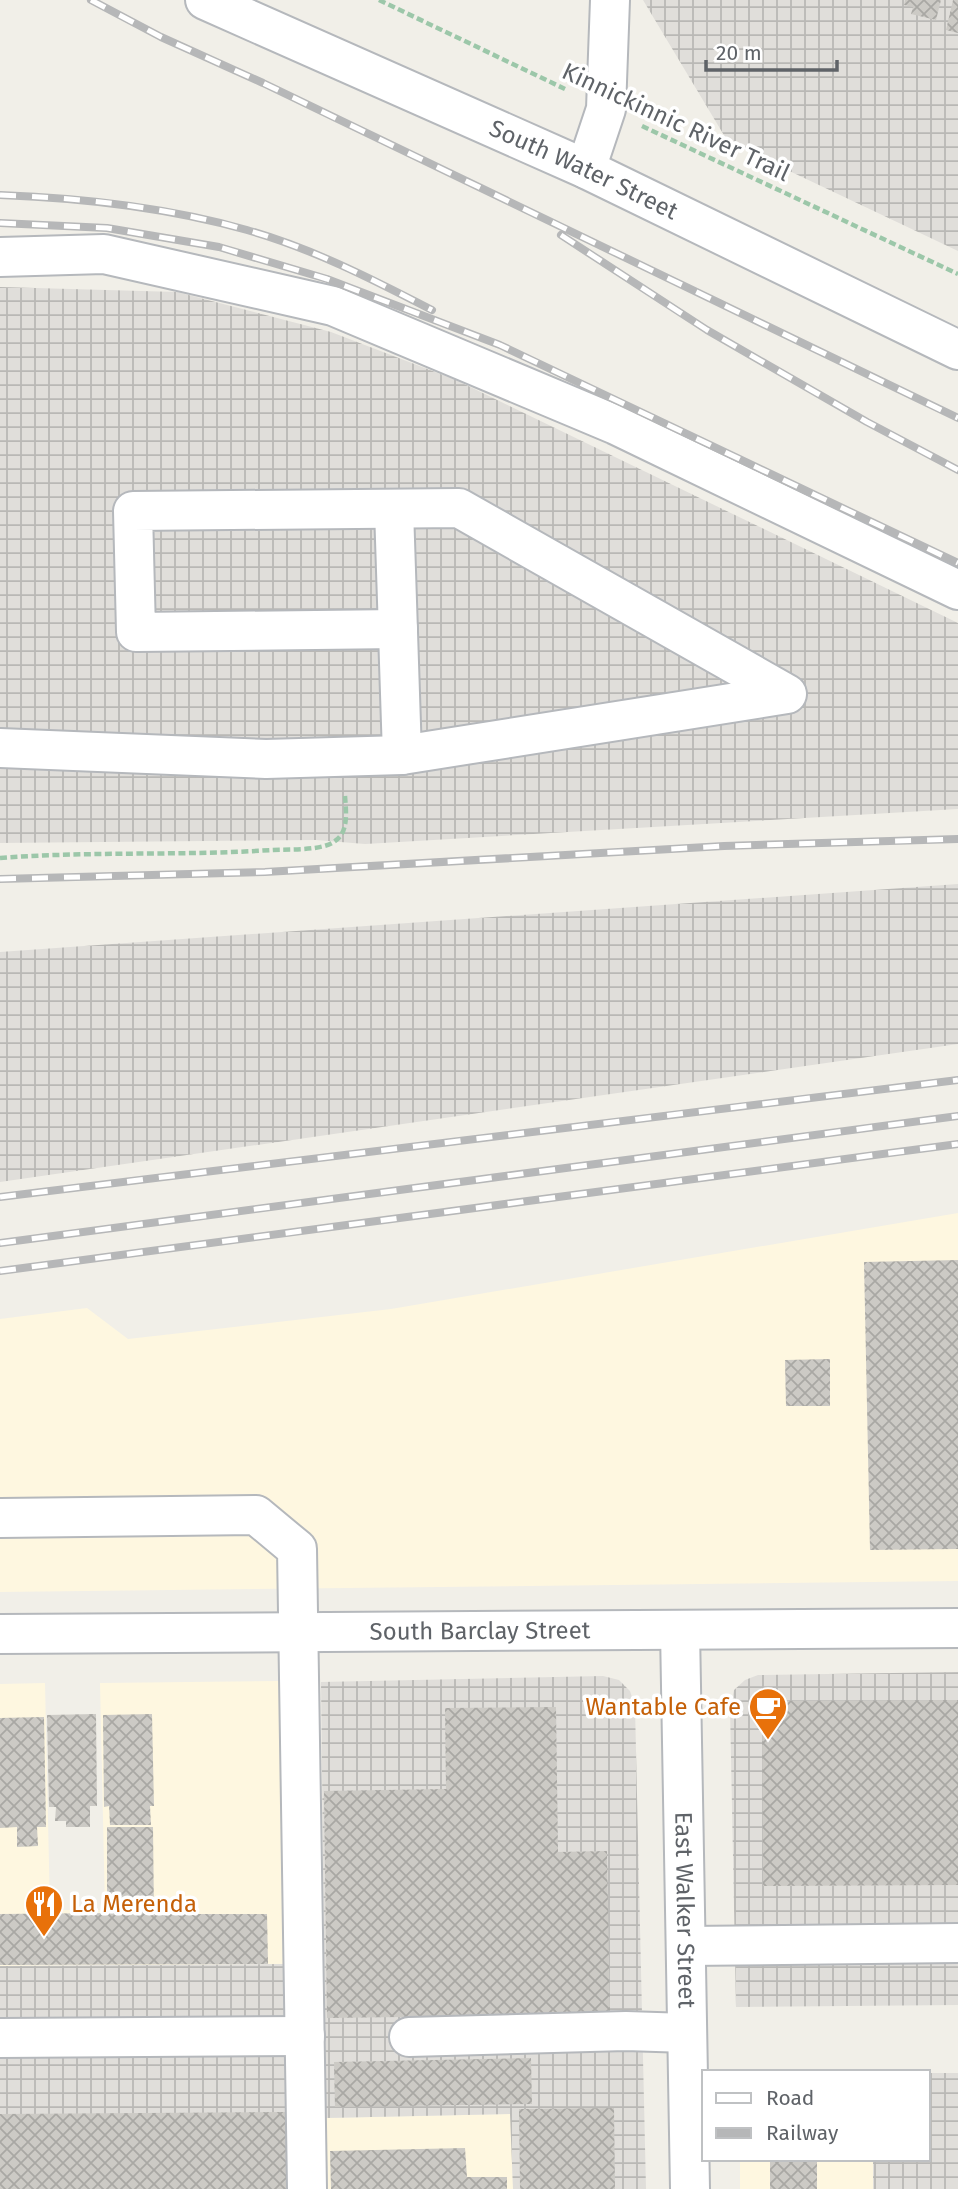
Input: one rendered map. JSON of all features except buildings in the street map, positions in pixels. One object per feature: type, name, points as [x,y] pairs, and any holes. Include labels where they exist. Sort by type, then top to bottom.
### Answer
[{"type":"street","name":"South Water Street","points":[[205,0],[586,169],[958,350]]},
{"type":"street","points":[[586,169],[606,109],[610,0]]},
{"type":"street","points":[[0,257],[104,254],[333,306],[616,425],[958,590]]},
{"type":"street","points":[[0,748],[266,760],[402,755],[787,694],[459,508],[134,511],[136,632],[398,629]]},
{"type":"street","points":[[394,509],[402,755]]},
{"type":"street","points":[[0,1518],[256,1515],[297,1549],[307,2189]]},
{"type":"street","name":"South Barclay Street","points":[[0,1634],[958,1628]]},
{"type":"street","name":"East Walker Street","points":[[680,1630],[690,2189]]},
{"type":"street","points":[[685,1945],[958,1943]]},
{"type":"street","points":[[409,2037],[626,2031],[687,2033]]},
{"type":"street","points":[[0,2038],[305,2036]]},
{"type":"path","name":"Kinnickinnic River Trail","points":[[380,0],[722,165],[812,204],[958,274]]},
{"type":"path","points":[[0,858],[218,854],[314,848],[334,842],[342,834],[346,818],[343,757]]},
{"type":"shaded area","points":[[643,0],[958,0],[958,251],[728,142]]},
{"type":"shaded area","points":[[0,287],[177,292],[331,332],[456,380],[958,623],[958,809],[365,844],[316,840],[0,843]]},
{"type":"shaded area","points":[[958,884],[958,1044],[0,1182],[0,952]]},
{"type":"shaded area","points":[[958,1213],[958,1581],[0,1592],[0,1319],[87,1308],[128,1339],[391,1309]]},
{"type":"shaded area","points":[[958,1672],[958,2005],[736,2007],[730,1707],[734,1690],[745,1680],[758,1675]]},
{"type":"shaded area","points":[[603,1676],[619,1680],[630,1691],[635,1707],[646,2189],[513,2189],[510,2114],[326,2118],[321,1682]]},
{"type":"shaded area","points":[[280,1681],[285,1964],[0,1966],[0,1684],[45,1683],[50,1910],[105,1910],[100,1683]]},
{"type":"shaded area","points":[[285,1964],[289,2189],[0,2189],[0,1966]]},
{"type":"shaded area","points":[[930,2073],[958,2073],[958,2189],[873,2189],[873,2161],[930,2161]]},
{"type":"shaded area","points":[[511,2114],[513,2189],[328,2189],[326,2118]]},
{"type":"shaded area","points":[[740,2161],[873,2161],[873,2189],[740,2189]]},
{"type":"railway","points":[[91,0],[161,37],[263,83],[958,418]]},
{"type":"railway","points":[[0,195],[125,205],[217,222],[271,237],[318,255],[432,310]]},
{"type":"railway","points":[[0,223],[107,228],[219,247],[327,279],[500,345],[958,563]]},
{"type":"railway","points":[[561,235],[707,330],[867,422],[958,470]]},
{"type":"railway","points":[[0,879],[265,872],[724,846],[958,839]]},
{"type":"railway","points":[[0,1197],[958,1080]]},
{"type":"railway","points":[[0,1243],[958,1116]]},
{"type":"railway","points":[[0,1271],[958,1144]]},
{"type":"place","name":"Wantable Cafe","points":[[768,1741]]},
{"type":"place","name":"La Merenda","points":[[44,1938]]}]
